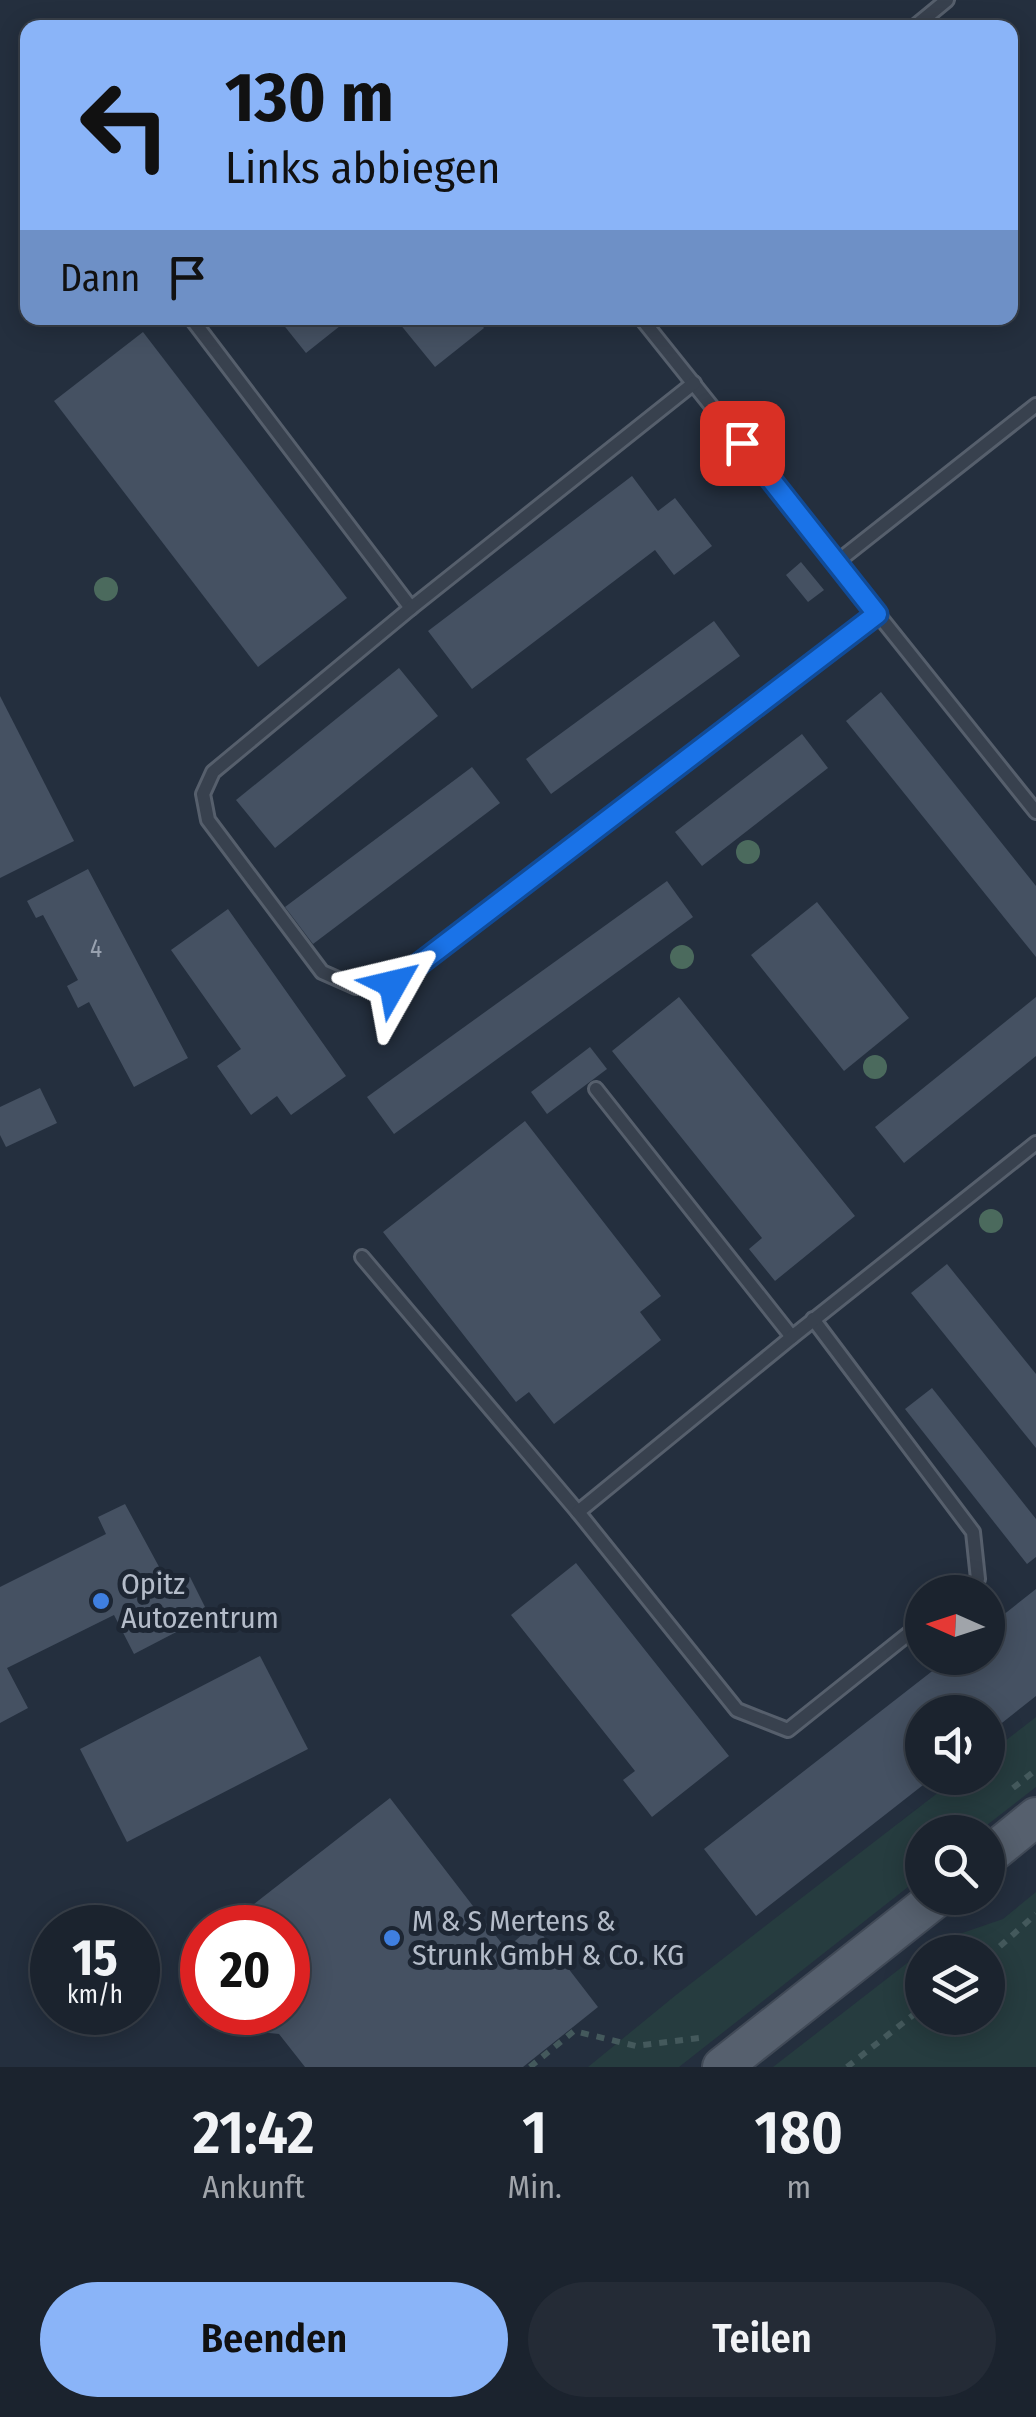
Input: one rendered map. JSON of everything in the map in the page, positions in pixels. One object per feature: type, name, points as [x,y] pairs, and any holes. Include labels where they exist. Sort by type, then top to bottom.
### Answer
[{"type":"main road","points":[[1005,1842],[1036,1817]]},
{"type":"main road","points":[[722,2067],[914,1915]]},
{"type":"lane","points":[[924,20],[948,0]]},
{"type":"lane","points":[[196,325],[411,608]]},
{"type":"lane","points":[[647,325],[1036,812]]},
{"type":"lane","points":[[694,383],[411,608],[213,772],[203,794],[208,820],[322,972],[356,986],[393,984],[877,614]]},
{"type":"lane","points":[[837,562],[1036,405]]},
{"type":"lane","points":[[596,1089],[792,1337]]},
{"type":"lane","points":[[578,1512],[1036,1144]]},
{"type":"lane","points":[[362,1257],[578,1512],[737,1710],[788,1730],[905,1637]]},
{"type":"lane","points":[[813,1320],[973,1532],[978,1575]]},
{"type":"path","points":[[1005,1942],[1036,1914]]},
{"type":"path","points":[[847,2067],[905,2021]]},
{"type":"path","points":[[530,2067],[574,2032],[636,2046],[699,2038],[714,2026]]},
{"type":"green space","points":[[1036,1717],[1036,1787],[1000,1815],[909,1815],[935,1795],[1005,1795],[1005,1741]]},
{"type":"green space","points":[[905,1818],[905,1889],[679,2067],[588,2067]]},
{"type":"green space","points":[[1036,1892],[1036,2067],[773,2067],[905,1965],[905,2035],[1005,2035],[1005,1935],[956,1935],[1003,1919]]},
{"type":"building","points":[[284,325],[341,325],[306,353]]},
{"type":"building","points":[[401,325],[482,325],[484,328],[435,367]]},
{"type":"building","points":[[143,332],[347,598],[258,667],[54,401]]},
{"type":"building","points":[[632,476],[658,511],[675,498],[712,546],[674,575],[655,550],[472,689],[428,631]]},
{"type":"building","points":[[801,562],[824,590],[808,602],[786,575]]},
{"type":"building","points":[[714,621],[740,656],[551,794],[526,759]]},
{"type":"building","points":[[399,668],[438,716],[275,848],[236,800]]},
{"type":"building","points":[[881,692],[1036,886],[1036,957],[846,721]]},
{"type":"building","points":[[0,696],[74,841],[0,878]]},
{"type":"building","points":[[802,734],[828,768],[702,866],[675,832]]},
{"type":"building","points":[[472,767],[500,803],[313,944],[285,907]]},
{"type":"building","points":[[88,869],[188,1058],[134,1087],[89,1002],[78,1008],[67,986],[78,980],[43,915],[36,918],[27,901]]},
{"type":"building","points":[[667,881],[693,917],[394,1134],[367,1097]]},
{"type":"building","points":[[817,902],[909,1018],[844,1071],[751,955]]},
{"type":"building","points":[[228,909],[346,1076],[291,1115],[277,1096],[251,1115],[217,1066],[241,1049],[171,950]]},
{"type":"building","points":[[679,997],[855,1216],[775,1281],[749,1249],[762,1238],[612,1051]]},
{"type":"building","points":[[1036,997],[1036,1056],[904,1163],[875,1127]]},
{"type":"building","points":[[590,1047],[607,1069],[547,1114],[531,1092]]},
{"type":"building","points":[[40,1088],[57,1123],[6,1147],[0,1135],[0,1107]]},
{"type":"building","points":[[525,1121],[661,1296],[640,1312],[661,1340],[554,1424],[529,1392],[516,1402],[383,1232]]},
{"type":"building","points":[[947,1264],[1036,1374],[1036,1448],[911,1293]]},
{"type":"building","points":[[932,1388],[1036,1519],[1036,1557],[1027,1564],[905,1409]]},
{"type":"building","name":"Opitz Autozentrum","points":[[125,1504],[170,1587],[190,1577],[209,1615],[134,1654],[114,1615],[7,1668],[28,1708],[0,1723],[0,1587],[106,1534],[98,1517]]},
{"type":"building","points":[[576,1563],[729,1756],[652,1817],[623,1780],[635,1771],[511,1615]]},
{"type":"building","points":[[1036,1589],[1036,1696],[1005,1721],[1005,1695],[905,1695],[905,1795],[910,1795],[756,1916],[704,1849],[927,1675],[1005,1675],[1005,1614]]},
{"type":"building","points":[[260,1656],[308,1749],[127,1842],[80,1749]]},
{"type":"building","name":"M & S Mertens & Strunk GmbH & Co. KG","points":[[390,1798],[506,1949],[534,1924],[598,2007],[523,2067],[305,2067],[280,2035],[310,2035],[310,1905],[253,1905]]},
{"type":"place","name":"Opitz Autozentrum","points":[[101,1601]]},
{"type":"place","name":"M & S Mertens & Strunk GmbH & Co. KG","points":[[392,1938]]},
{"type":"route","points":[[393,984],[877,614],[742,443]]}]
